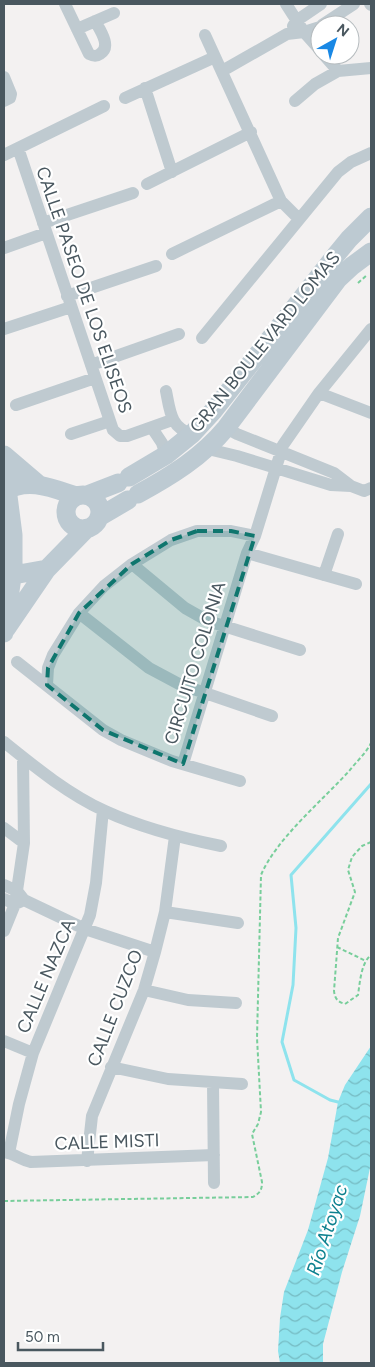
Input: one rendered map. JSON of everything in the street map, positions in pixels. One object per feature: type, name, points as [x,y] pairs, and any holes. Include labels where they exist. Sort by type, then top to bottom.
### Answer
[{"type":"main road","name":"GRAN BOULEVARD LOMAS","points":[[4,632],[47,570],[128,488],[161,458],[192,434],[214,410],[335,256],[371,217]]},
{"type":"main road","name":"GRAN BOULEVARD LOMAS","points":[[82,496],[165,479],[208,449],[338,280],[352,266],[371,252]]},
{"type":"main road","points":[[236,383],[251,395]]},
{"type":"main road","points":[[4,455],[38,484]]},
{"type":"main road","points":[[161,458],[165,479]]},
{"type":"main road","points":[[4,465],[13,535],[8,567],[4,632]]},
{"type":"main road","points":[[6,491],[20,484],[38,484],[92,498],[99,506],[93,523],[76,527],[68,520],[66,509],[71,499],[82,496]]},
{"type":"main road","points":[[8,567],[19,574],[47,570]]},
{"type":"street","points":[[65,4],[89,54],[99,56],[106,47],[95,21]]},
{"type":"street","points":[[286,4],[310,39]]},
{"type":"street","points":[[287,34],[296,21],[321,4]]},
{"type":"street","points":[[338,15],[354,4]]},
{"type":"street","points":[[77,29],[114,13]]},
{"type":"street","points":[[222,71],[287,34],[310,30]]},
{"type":"street","points":[[205,35],[282,201],[299,219]]},
{"type":"street","points":[[125,98],[215,57]]},
{"type":"street","points":[[333,65],[338,71]]},
{"type":"street","points":[[295,101],[316,84],[338,71],[371,68]]},
{"type":"street","points":[[4,77],[11,94],[10,98],[4,101]]},
{"type":"street","points":[[145,88],[172,172]]},
{"type":"street","points":[[4,155],[104,106]]},
{"type":"street","points":[[147,184],[251,132]]},
{"type":"street","name":"CALLE PASEO DE LOS ELISEOS","points":[[18,148],[113,430],[120,436],[127,436],[172,420]]},
{"type":"street","points":[[202,338],[338,172],[351,162],[371,153]]},
{"type":"street","points":[[4,248],[44,228],[133,193]]},
{"type":"street","points":[[172,254],[282,201]]},
{"type":"street","points":[[4,329],[156,266]]},
{"type":"street","name":"CIRCUITO COLONIA","points":[[18,662],[103,730],[121,740],[183,764],[247,553],[255,536],[281,451],[292,431],[319,393],[371,329]]},
{"type":"street","points":[[91,365],[179,334]]},
{"type":"street","points":[[16,405],[95,378]]},
{"type":"street","points":[[166,391],[172,420],[181,430],[192,434]]},
{"type":"street","points":[[319,393],[371,414]]},
{"type":"street","points":[[71,434],[110,421]]},
{"type":"street","name":"CALLE PASEO DE LOS ELISEOS","points":[[152,428],[162,443],[161,458]]},
{"type":"street","points":[[226,428],[236,434],[334,473],[351,486],[364,492],[371,488]]},
{"type":"street","points":[[208,449],[331,485],[351,486]]},
{"type":"street","points":[[46,685],[48,668],[53,655],[80,613],[104,586],[132,564],[171,540],[197,531],[231,531],[255,536]]},
{"type":"street","points":[[324,575],[338,534]]},
{"type":"street","points":[[247,553],[356,584]]},
{"type":"street","points":[[132,564],[185,608],[208,621],[300,650]]},
{"type":"street","points":[[80,613],[149,668],[179,684],[272,716]]},
{"type":"street","points":[[4,742],[60,785],[103,810],[142,826],[175,836],[221,846]]},
{"type":"street","points":[[4,932],[15,899],[24,843],[23,758]]},
{"type":"street","points":[[183,764],[240,781]]},
{"type":"street","name":"CALLE NAZCA","points":[[6,1152],[33,1053],[90,915],[96,883],[103,810]]},
{"type":"street","points":[[4,828],[24,843]]},
{"type":"street","name":"CALLE CUZCO","points":[[88,1161],[92,1116],[111,1066],[144,990],[155,952],[165,912],[175,836]]},
{"type":"street","points":[[4,885],[15,899],[84,929],[155,952]]},
{"type":"street","points":[[165,912],[238,924]]},
{"type":"street","points":[[144,990],[188,1000],[236,1003]]},
{"type":"street","points":[[4,1041],[33,1053]]},
{"type":"street","points":[[111,1066],[168,1079],[242,1084]]},
{"type":"street","points":[[213,1082],[214,1183]]},
{"type":"street","name":"CALLE MISTI","points":[[6,1152],[31,1162],[214,1155]]},
{"type":"path","points":[[257,1038],[261,875],[266,862],[295,827],[368,749],[371,743]]},
{"type":"path","points":[[371,842],[362,846],[352,857],[348,870],[355,892],[338,938],[334,992],[339,1002],[345,1004],[358,995],[360,980],[366,962],[371,955]]},
{"type":"path","points":[[337,946],[366,962]]},
{"type":"highlighted area","points":[[197,531],[231,531],[255,536],[183,764],[103,730],[47,685],[48,668],[79,613],[132,564],[171,540]]},
{"type":"water","name":"Río Atoyac","points":[[371,1046],[371,1163],[360,1216],[342,1272],[323,1344],[323,1363],[280,1363],[278,1351],[284,1292],[308,1230],[328,1158],[338,1102],[345,1085]]},
{"type":"waterway","points":[[342,1103],[330,1100],[294,1080],[282,1042],[293,985],[296,928],[291,875],[371,784]]}]
